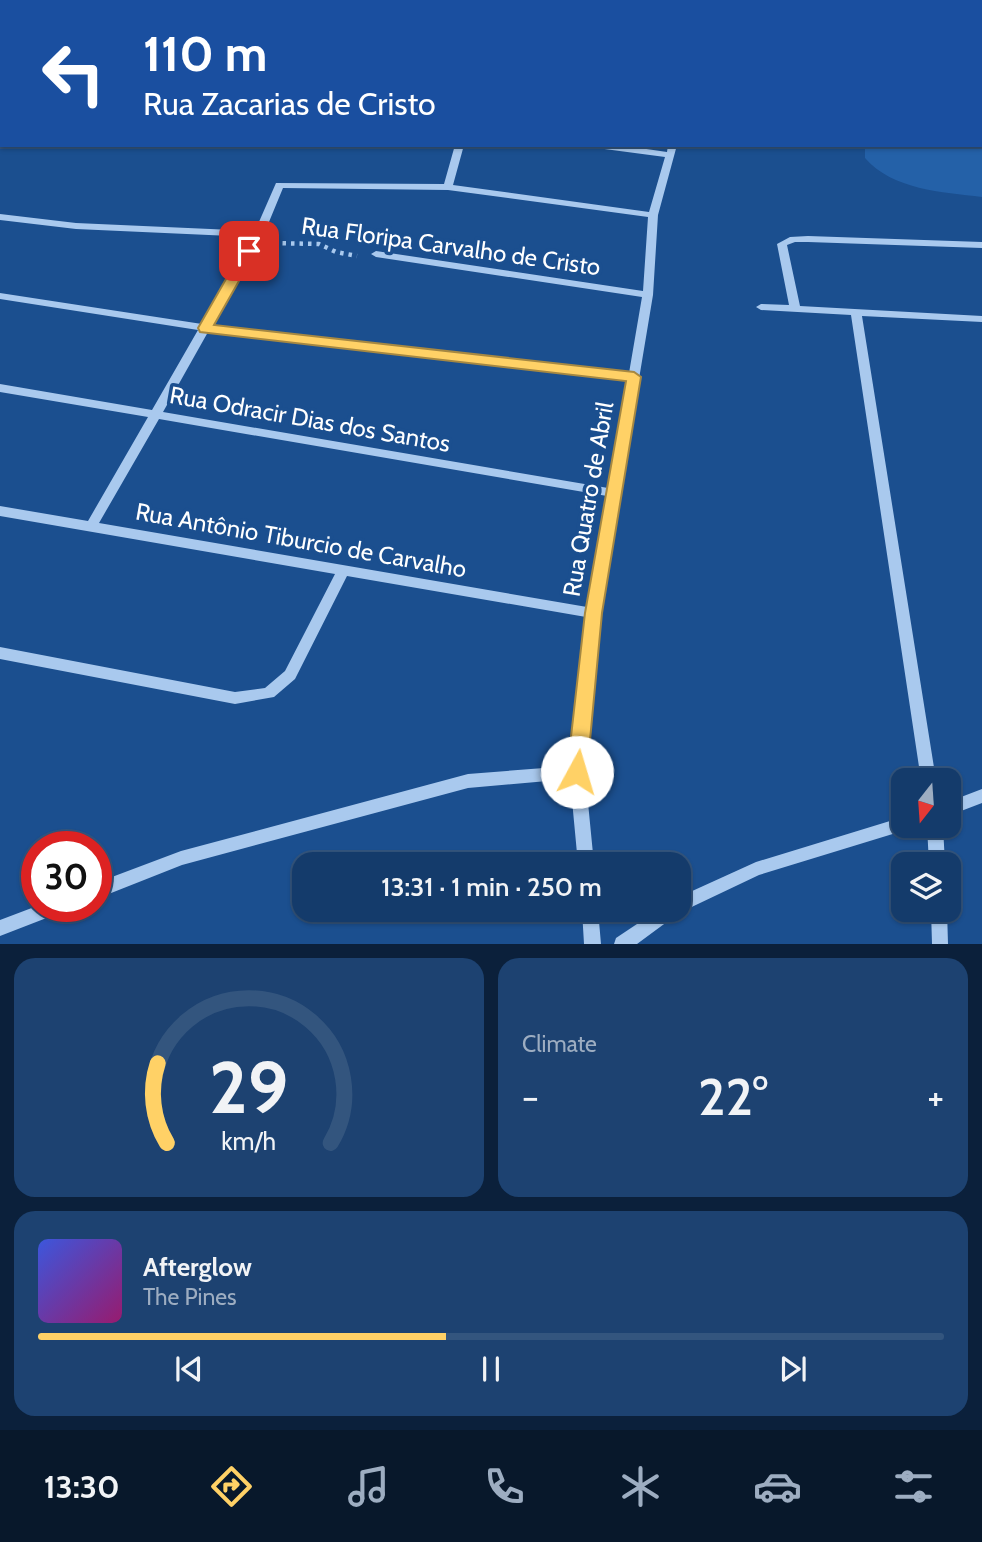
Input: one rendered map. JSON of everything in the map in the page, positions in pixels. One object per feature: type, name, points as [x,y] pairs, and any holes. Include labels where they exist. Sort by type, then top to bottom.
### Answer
[{"type":"street","points":[[448,187],[459,147]]},
{"type":"street","points":[[627,147],[672,150]]},
{"type":"street","name":"Rua Quatro de Abril","points":[[585,852],[577,772],[593,613],[648,295],[653,215],[672,150]]},
{"type":"street","points":[[91,527],[259,234],[279,185],[448,187],[653,215]]},
{"type":"street","points":[[0,217],[76,226],[259,234]]},
{"type":"street","points":[[795,309],[782,244],[786,241],[808,239],[982,244]]},
{"type":"street","name":"Rua Floripa Carvalho de Cristo","points":[[376,254],[648,295]]},
{"type":"street","points":[[0,296],[205,328],[634,377]]},
{"type":"street","points":[[761,307],[982,319]]},
{"type":"street","points":[[856,312],[927,768]]},
{"type":"street","name":"Rua Odracir Dias dos Santos","points":[[0,388],[613,492]]},
{"type":"street","name":"Rua Antônio Tiburcio de Carvalho","points":[[0,511],[593,613]]},
{"type":"street","points":[[0,653],[235,698],[269,692],[290,675],[343,570]]},
{"type":"street","points":[[112,885],[181,858],[468,780],[577,772]]},
{"type":"street","points":[[961,804],[982,796]]},
{"type":"street","points":[[691,899],[756,869],[891,828]]},
{"type":"street","points":[[0,928],[21,920]]},
{"type":"street","points":[[591,922],[593,943]]},
{"type":"street","points":[[622,943],[654,922]]},
{"type":"street","points":[[939,922],[940,943]]},
{"type":"path","name":"Rua Floripa Carvalho de Cristo","points":[[259,234],[269,242],[284,245],[319,244],[352,256],[376,254]]},
{"type":"shaded area","points":[[865,147],[982,147],[982,197],[935,191],[904,183],[876,169],[865,158]]},
{"type":"route","points":[[249,251],[205,328],[634,377],[593,613],[577,772]]}]
